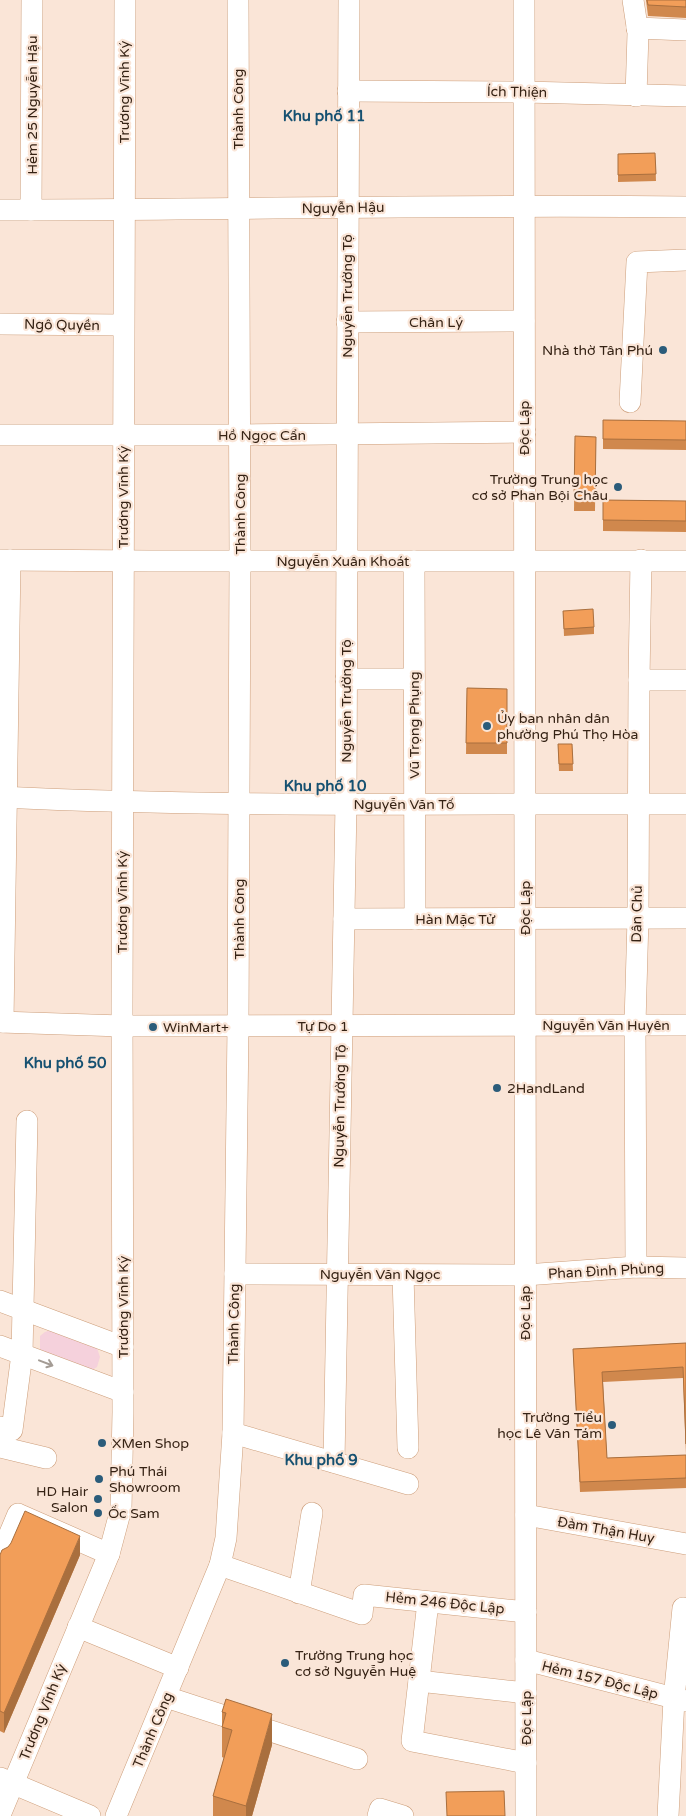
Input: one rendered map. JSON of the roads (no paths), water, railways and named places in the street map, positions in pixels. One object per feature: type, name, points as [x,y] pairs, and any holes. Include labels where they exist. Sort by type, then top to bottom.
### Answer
[{"type":"street","name":"Hẻm 25 Nguyễn Hậu","points":[[31,210],[32,0]]},
{"type":"street","name":"Trương Vĩnh Ký","points":[[0,1815],[7,1781],[78,1628],[109,1554],[122,1502],[123,210],[125,0]]},
{"type":"street","name":"Thành Công","points":[[116,1816],[220,1565],[226,1538],[233,1433],[238,1026],[240,435],[238,0]]},
{"type":"street","name":"Nguyễn Trường Tộ","points":[[334,1462],[346,804],[348,0]]},
{"type":"street","name":"Độc Lập","points":[[524,0],[526,1763],[528,1816]]},
{"type":"street","points":[[633,0],[637,28],[636,96]]},
{"type":"street","points":[[637,28],[686,30]]},
{"type":"street","name":"Ích Thiện","points":[[348,91],[524,92],[686,96]]},
{"type":"street","name":"Nguyễn Hậu","points":[[0,210],[524,205],[686,207]]},
{"type":"street","points":[[630,402],[637,262],[686,260]]},
{"type":"street","name":"Chân Lý","points":[[347,322],[524,322]]},
{"type":"street","name":"Ngô Quyền","points":[[0,324],[124,325]]},
{"type":"street","name":"Hồ Ngọc Cẩn","points":[[0,435],[524,432]]},
{"type":"street","points":[[2,1022],[5,560]]},
{"type":"street","name":"Nguyễn Xuân Khoát","points":[[5,560],[686,561]]},
{"type":"street","name":"Dân Chủ","points":[[636,1267],[635,1024],[638,918],[641,560]]},
{"type":"street","name":"Vũ Trọng Phụng","points":[[414,561],[415,919]]},
{"type":"street","points":[[346,679],[414,679]]},
{"type":"street","points":[[639,680],[686,680]]},
{"type":"street","name":"Nguyễn Văn Tố","points":[[3,797],[122,802],[686,804]]},
{"type":"street","name":"Hàn Mặc Tử","points":[[344,919],[686,918]]},
{"type":"street","name":"Tự Do 1","points":[[2,1022],[122,1026],[525,1026]]},
{"type":"street","name":"Nguyễn Văn Huyên","points":[[525,1026],[686,1024]]},
{"type":"street","points":[[0,1427],[12,1430],[22,1354],[27,1121]]},
{"type":"street","name":"Phan Đình Phùng","points":[[525,1275],[636,1267],[686,1268]]},
{"type":"street","name":"Nguyễn Văn Ngọc","points":[[235,1274],[525,1275]]},
{"type":"street","points":[[404,1274],[408,1448]]},
{"type":"street","points":[[0,1301],[123,1346]]},
{"type":"street","points":[[0,1346],[123,1392]]},
{"type":"street","points":[[233,1433],[408,1484]]},
{"type":"street","points":[[0,1447],[46,1458]]},
{"type":"street","points":[[0,1557],[18,1514],[109,1554]]},
{"type":"street","points":[[220,1565],[299,1593],[312,1514]]},
{"type":"street","name":"Đàm Thận Huy","points":[[526,1515],[686,1544]]},
{"type":"street","name":"Hẻm 246 Độc Lập","points":[[299,1593],[362,1614],[364,1595],[526,1612]]},
{"type":"street","points":[[428,1602],[412,1740],[526,1763]]},
{"type":"street","points":[[668,1816],[680,1700],[685,1608]]},
{"type":"street","points":[[78,1628],[178,1668]]},
{"type":"street","name":"Hẻm 157 Độc Lập","points":[[526,1660],[680,1700]]},
{"type":"street","points":[[419,1681],[526,1693]]},
{"type":"street","points":[[166,1697],[357,1759]]},
{"type":"street","points":[[7,1781],[90,1816]]},
{"type":"street","points":[[378,1816],[380,1810],[403,1816]]},
{"type":"place","name":"Nhà thờ Tân Phú","points":[[663,350]]},
{"type":"place","name":"Trường Trung học cơ sở Phan Bội Châu","points":[[618,487]]},
{"type":"place","name":"Ủy ban nhân dân phường Phú Thọ Hòa","points":[[487,726]]},
{"type":"place","name":"WinMart+","points":[[153,1027]]},
{"type":"place","name":"2HandLand","points":[[497,1088]]},
{"type":"place","name":"Trường Tiểu học Lê Văn Tám","points":[[612,1425]]},
{"type":"place","name":"XMen Shop","points":[[102,1443]]},
{"type":"place","name":"Phú Thái Showroom","points":[[99,1479]]},
{"type":"place","name":"HD Hair Salon","points":[[98,1499]]},
{"type":"place","name":"Ốc Sam","points":[[98,1513]]},
{"type":"place","name":"Trường Trung học cơ sở Nguyễn Huệ","points":[[285,1663]]},
{"type":"district","name":"Khu phố 11","points":[[324,116]]},
{"type":"district","name":"Khu phố 10","points":[[325,786]]},
{"type":"district","name":"Khu phố 50","points":[[65,1063]]},
{"type":"district","name":"Khu phố 9","points":[[321,1460]]}]
